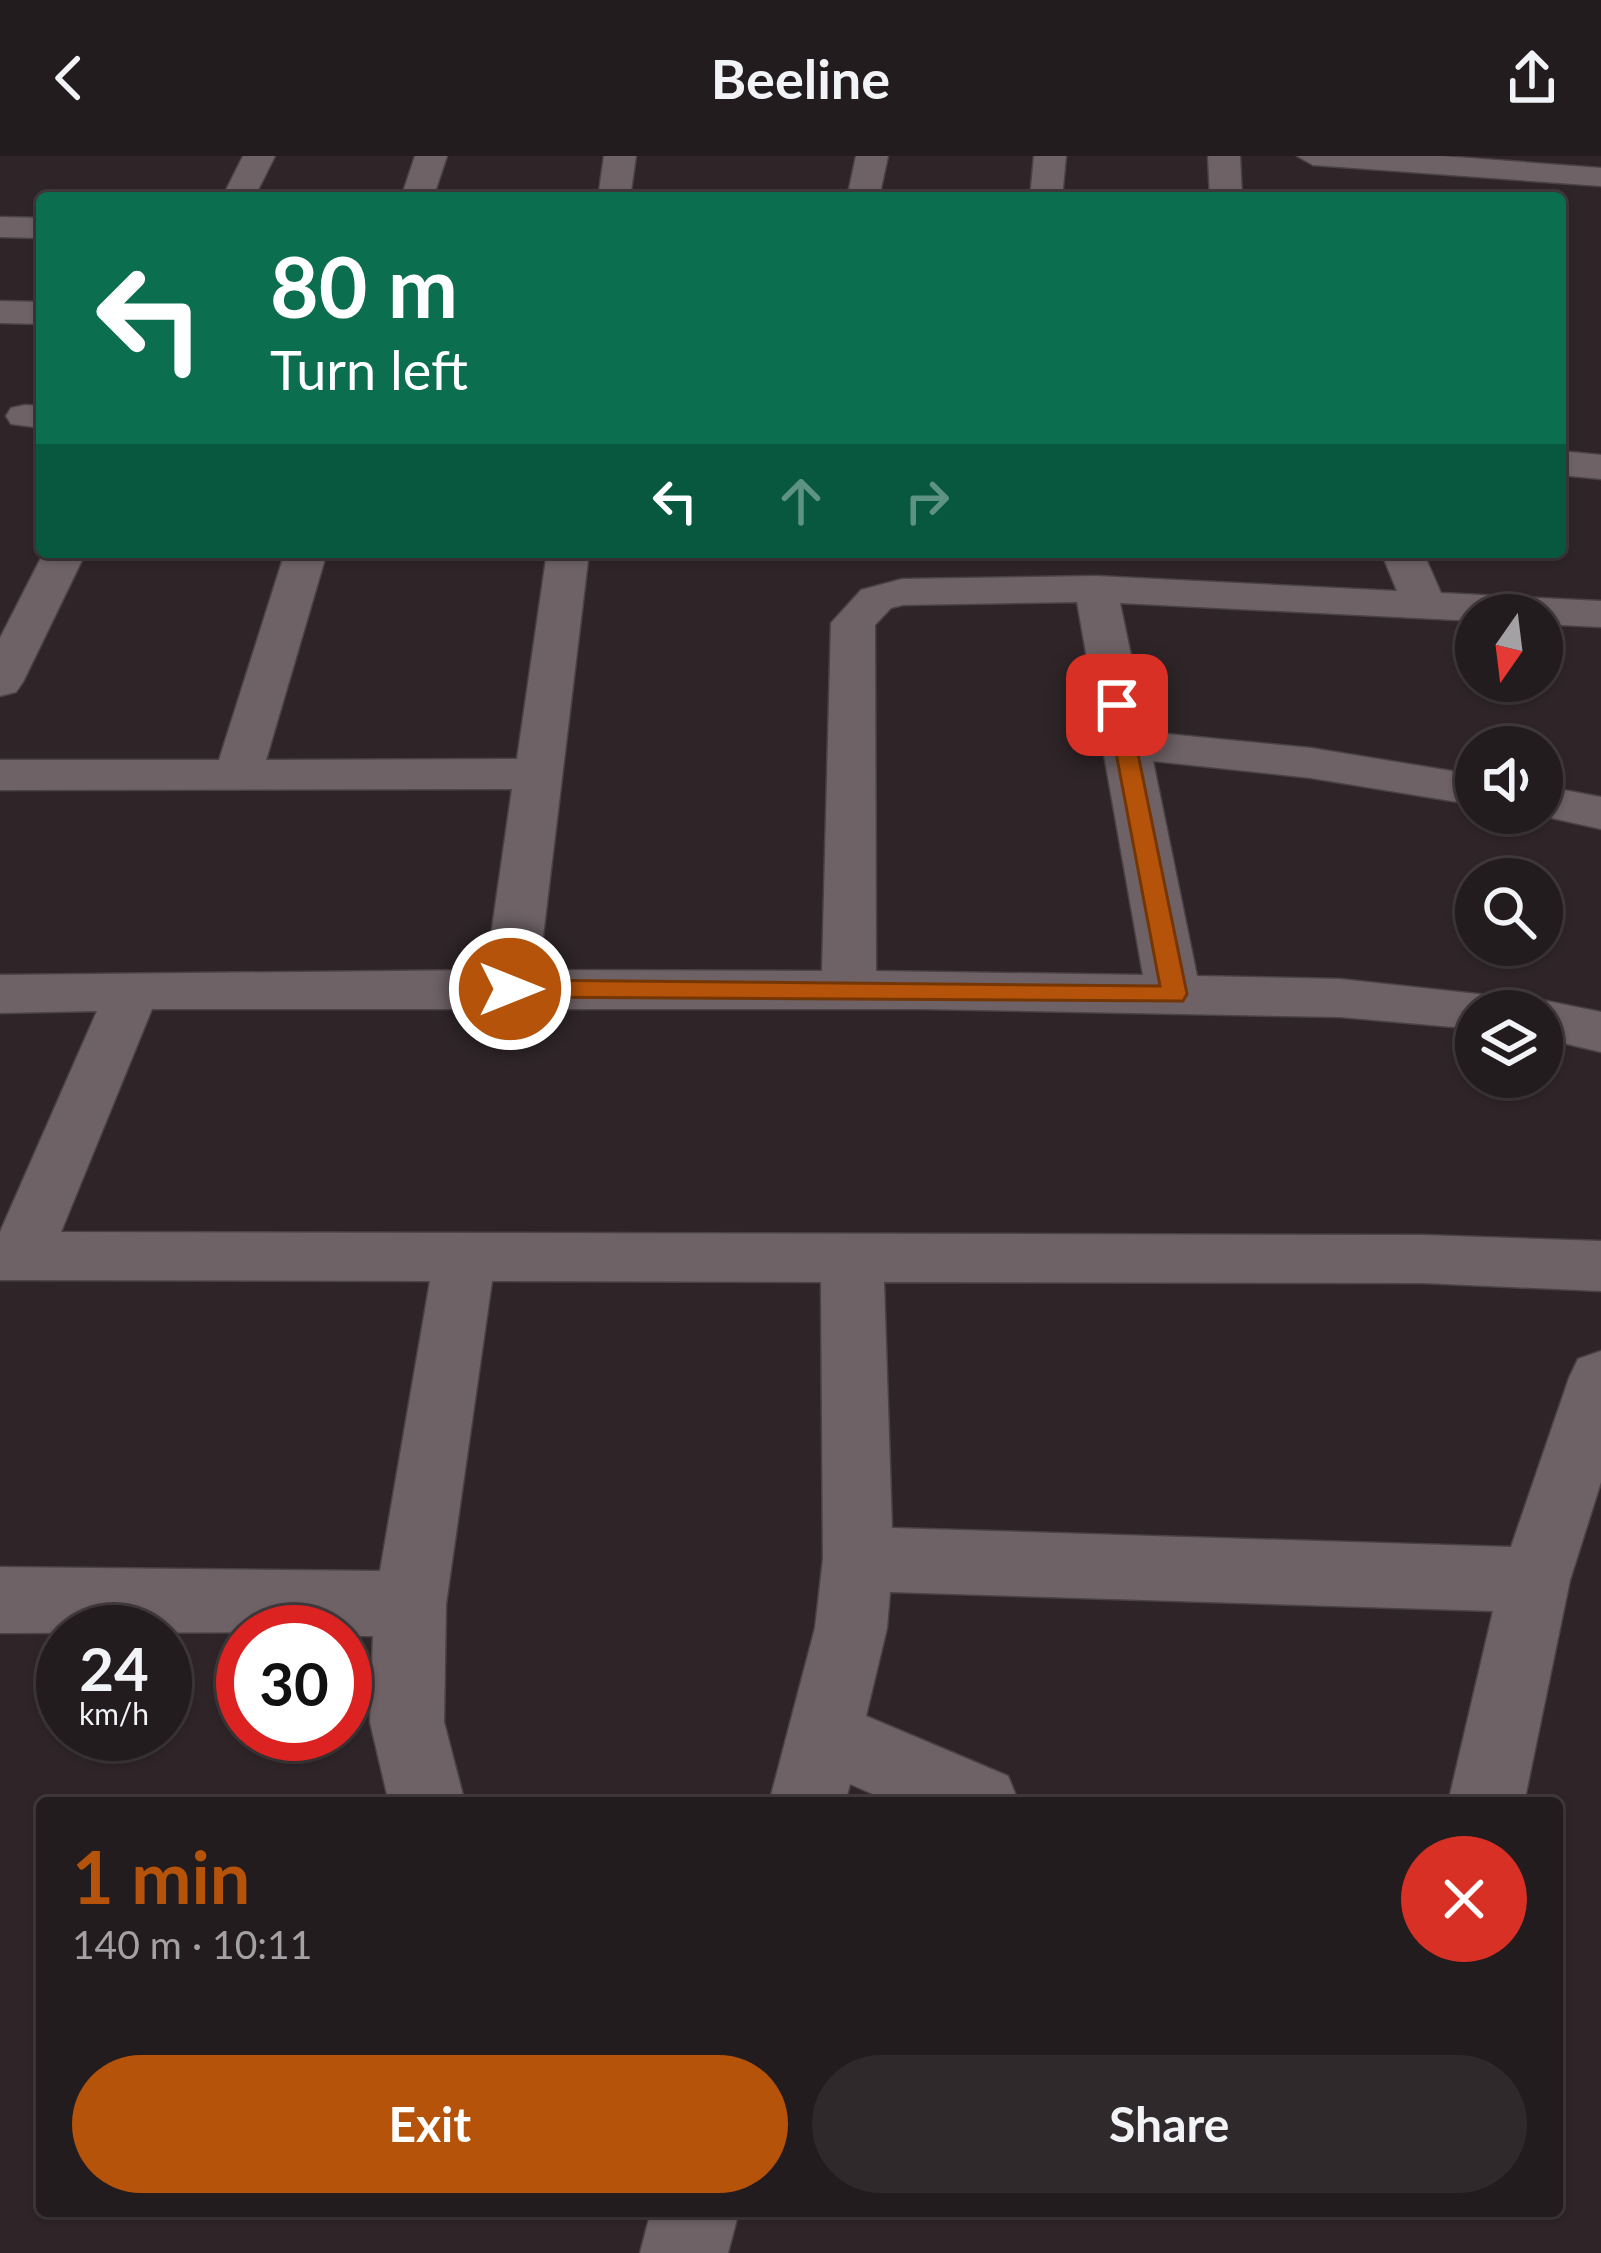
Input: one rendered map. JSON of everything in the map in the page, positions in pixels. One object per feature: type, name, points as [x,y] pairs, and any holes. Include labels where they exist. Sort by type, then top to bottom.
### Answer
[{"type":"street","points":[[241,192],[259,156]]},
{"type":"street","points":[[419,192],[431,156]]},
{"type":"street","points":[[615,192],[620,156]]},
{"type":"street","points":[[863,192],[872,156]]},
{"type":"street","points":[[1047,192],[1050,156]]},
{"type":"street","points":[[1224,156],[1226,192]]},
{"type":"street","points":[[1313,156],[1445,182],[1601,177]]},
{"type":"street","points":[[0,227],[36,228]]},
{"type":"street","points":[[0,312],[36,313]]},
{"type":"street","points":[[1566,463],[1601,466]]},
{"type":"street","points":[[0,682],[61,558]]},
{"type":"street","points":[[238,775],[304,558]]},
{"type":"street","points":[[510,989],[567,558]]},
{"type":"street","points":[[1405,558],[1423,602]]},
{"type":"street","points":[[1096,589],[1174,994]]},
{"type":"street","points":[[848,989],[853,623],[876,599],[902,592],[1096,589],[1601,614]]},
{"type":"street","points":[[1124,744],[1311,763],[1455,787]]},
{"type":"street","points":[[0,775],[539,774]]},
{"type":"street","points":[[1563,805],[1601,813]]},
{"type":"street","points":[[0,994],[244,988],[848,989],[1340,998],[1455,1008]]},
{"type":"street","points":[[131,994],[10,1256],[1423,1259],[1601,1266]]},
{"type":"street","points":[[1563,1024],[1601,1032]]},
{"type":"street","points":[[426,1797],[407,1722],[410,1604],[465,1257]]},
{"type":"street","points":[[852,1258],[858,1558],[851,1628],[816,1769],[952,1797]]},
{"type":"street","points":[[1487,1797],[1535,1580],[1601,1378]]},
{"type":"street","points":[[858,1558],[1535,1580]]},
{"type":"street","points":[[0,1600],[410,1604]]},
{"type":"route","points":[[510,989],[1174,994],[1117,705]]}]
